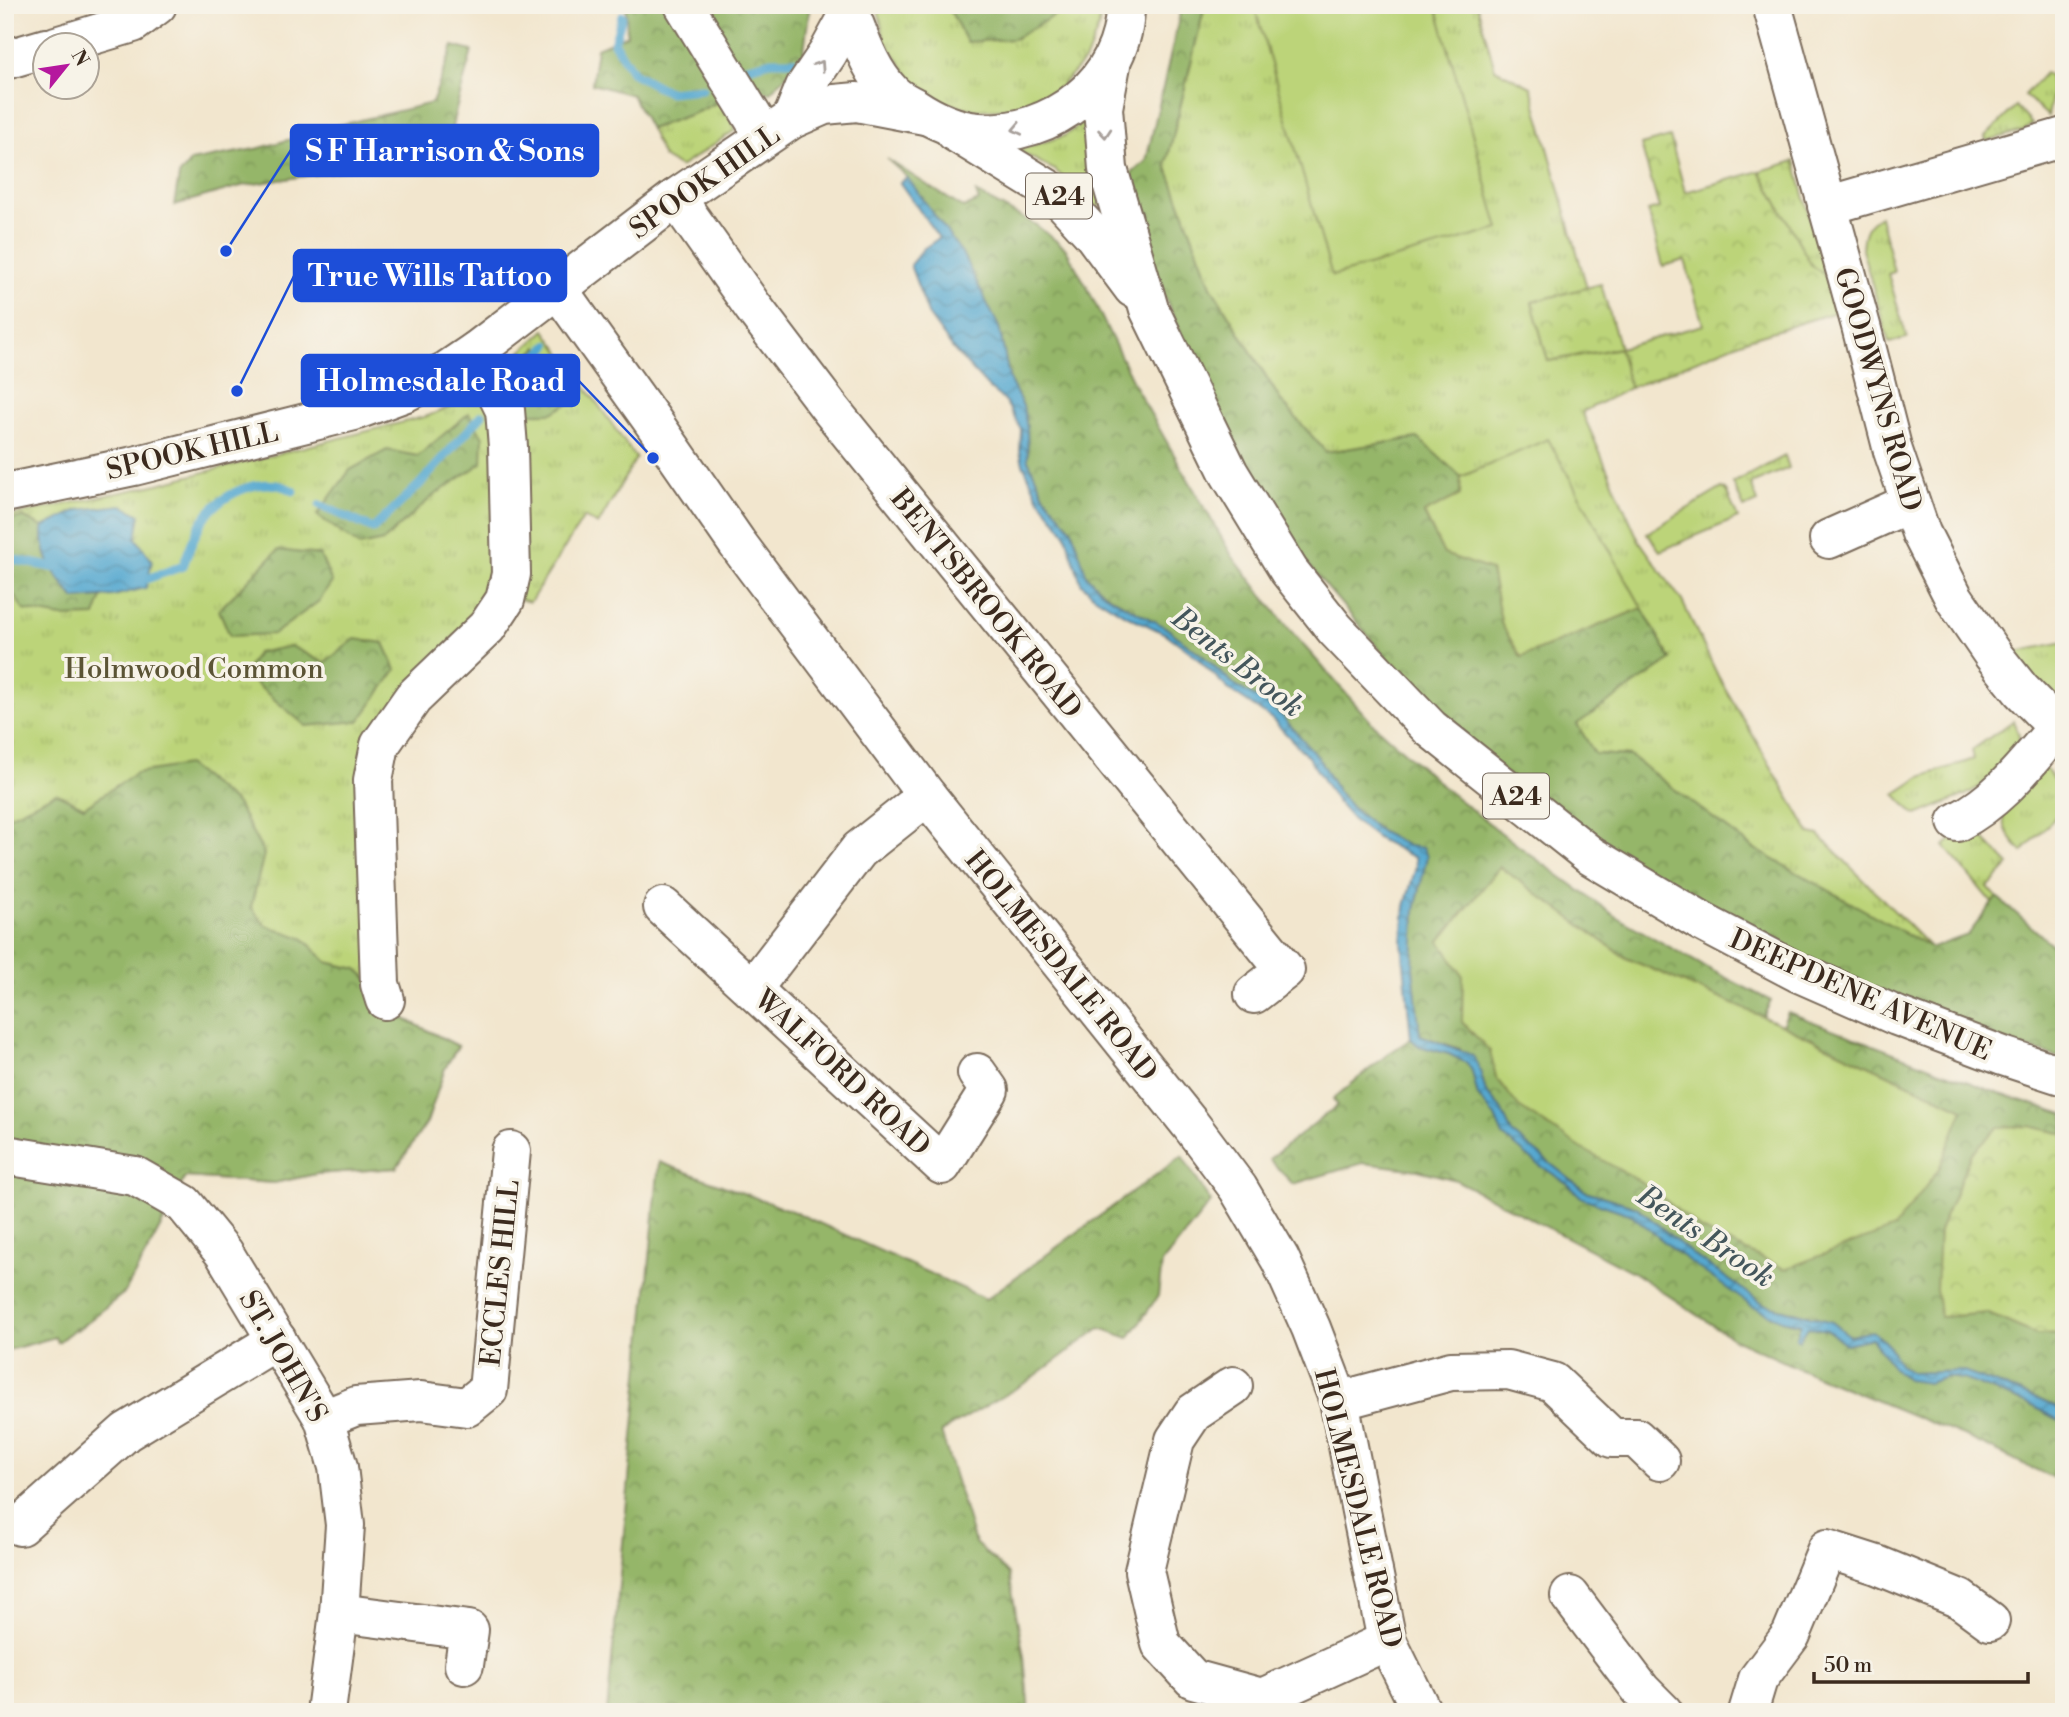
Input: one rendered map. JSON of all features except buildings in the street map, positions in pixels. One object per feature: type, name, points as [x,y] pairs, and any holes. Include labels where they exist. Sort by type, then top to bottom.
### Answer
[{"type":"main road","points":[[102,32],[133,23],[158,5]]},
{"type":"main road","points":[[684,5],[779,128]]},
{"type":"main road","points":[[930,118],[976,132],[1007,131],[1045,122],[1082,99],[1111,65],[1126,24],[1125,5]]},
{"type":"main road","name":"GOODWYNS ROAD","points":[[1772,5],[1893,451],[1910,503],[1954,598],[1993,655],[2060,731]]},
{"type":"main road","name":"SPOOK HILL","points":[[779,128],[828,53],[850,9]]},
{"type":"main road","name":"DEEPDENE AVENUE","points":[[850,9],[873,69],[893,94],[1056,194],[1092,233],[1149,309]]},
{"type":"main road","points":[[5,60],[32,52]]},
{"type":"main road","name":"DEEPDENE AVENUE","points":[[1111,65],[1103,108],[1108,169],[1149,309],[1228,473],[1289,570],[1335,629],[1430,728],[1591,856],[1702,922],[1797,972],[1898,1016],[2064,1076]]},
{"type":"main road","name":"SPOOK HILL","points":[[5,493],[134,466],[354,411],[406,392],[448,370],[476,351],[676,198],[779,128],[824,105],[856,102],[930,118]]},
{"type":"main road","points":[[1827,206],[2064,137]]},
{"type":"main road","name":"BENTSBROOK ROAD","points":[[676,198],[753,307],[832,411],[1284,970],[1254,994]]},
{"type":"main road","name":"HOLMESDALE ROAD","points":[[557,288],[737,543],[927,796],[1238,1188],[1280,1259],[1311,1328],[1339,1401],[1387,1641],[1422,1712]]},
{"type":"main road","points":[[385,1000],[380,984],[373,780],[380,745],[413,698],[487,627],[505,600],[511,574],[505,410],[476,351]]},
{"type":"main road","points":[[1829,538],[1910,503]]},
{"type":"main road","points":[[1957,822],[1979,811],[2001,793],[2060,731]]},
{"type":"main road","points":[[753,988],[859,850],[927,796]]},
{"type":"main road","name":"WALFORD ROAD","points":[[663,907],[942,1165],[989,1090],[977,1073]]},
{"type":"main road","name":"ECCLES HILL","points":[[324,1419],[356,1406],[421,1401],[467,1407],[488,1390],[511,1151]]},
{"type":"main road","name":"ST. JOHN'S","points":[[5,1155],[135,1176],[184,1204],[224,1253],[324,1419],[338,1467],[345,1525],[339,1613],[326,1712]]},
{"type":"main road","points":[[20,1525],[126,1432],[277,1340]]},
{"type":"main road","points":[[1339,1401],[1451,1371],[1508,1370],[1553,1382],[1612,1438],[1636,1438],[1660,1461]]},
{"type":"main road","points":[[1233,1386],[1193,1413],[1175,1440],[1144,1571],[1161,1644],[1194,1679],[1261,1705],[1387,1641]]},
{"type":"main road","points":[[1748,1712],[1758,1679],[1791,1635],[1827,1549],[1877,1565],[1960,1599],[1990,1621]]},
{"type":"main road","points":[[1570,1596],[1641,1690],[1663,1712]]},
{"type":"main road","points":[[339,1613],[468,1630],[464,1665]]},
{"type":"green space","points":[[626,5],[670,5],[726,98],[650,129],[632,95],[592,84],[597,48],[627,35]]},
{"type":"green space","points":[[705,5],[810,5],[803,58],[770,92],[748,90]]},
{"type":"green space","points":[[877,5],[1101,5],[1099,26],[1086,59],[1058,89],[1019,108],[976,110],[942,102],[911,78],[885,41]]},
{"type":"green space","points":[[947,5],[1067,5],[1067,8],[1014,39],[967,42]]},
{"type":"green space","points":[[1182,5],[1205,5],[1166,165],[1211,286],[1281,401],[1326,452],[1418,438],[1461,477],[1460,495],[1424,514],[1444,554],[1491,570],[1502,625],[1521,657],[1642,608],[1671,660],[1577,724],[1595,754],[1630,756],[1753,848],[1932,948],[1968,935],[1997,897],[2064,955],[2064,1059],[2007,1042],[1803,958],[1636,868],[1502,771],[1392,664],[1299,554],[1216,412],[1160,286],[1136,216],[1131,174],[1146,161]]},
{"type":"green space","points":[[1205,5],[1477,5],[1495,69],[1531,87],[1587,288],[1532,302],[1548,361],[1620,348],[1630,388],[1582,412],[1638,539],[1682,601],[1718,676],[1810,833],[1819,835],[1932,949],[1753,848],[1630,756],[1595,754],[1576,724],[1671,660],[1548,440],[1461,477],[1417,438],[1326,452],[1281,401],[1211,286],[1166,165]]},
{"type":"green space","points":[[1263,5],[1436,5],[1499,229],[1332,276],[1255,8]]},
{"type":"green space","points":[[453,46],[472,51],[447,154],[241,186],[174,205],[179,176],[191,161],[260,148],[432,103]]},
{"type":"green space","points":[[2045,73],[2050,76],[2052,97],[2048,116],[2025,95]]},
{"type":"green space","points":[[726,98],[735,130],[680,167],[663,157],[650,129]]},
{"type":"green space","points":[[2016,106],[2032,124],[2023,131],[1986,141],[1985,137]]},
{"type":"green space","points":[[1084,122],[1087,155],[1102,204],[1097,207],[1055,170],[1017,150],[1064,136]]},
{"type":"green space","points":[[1670,137],[1685,192],[1760,171],[1812,266],[1825,275],[1836,312],[1748,339],[1630,388],[1619,348],[1548,361],[1532,302],[1601,284],[1620,348],[1703,325],[1685,260],[1663,266],[1648,211],[1659,208],[1641,145]]},
{"type":"green space","points":[[887,159],[963,208],[979,201],[976,193],[1036,225],[1065,248],[1136,388],[1232,556],[1290,630],[1372,723],[1449,792],[1615,916],[1771,1001],[1763,1017],[1626,958],[1500,867],[1440,941],[1463,976],[1462,1022],[1491,1051],[1496,1077],[1582,1148],[1648,1186],[1702,1230],[1963,1109],[1782,1025],[1788,1012],[1997,1093],[2064,1114],[2064,1134],[2029,1126],[1941,1317],[1987,1313],[2037,1335],[2064,1334],[2064,1411],[1961,1371],[1911,1373],[1900,1365],[1886,1342],[1872,1332],[1850,1336],[1831,1322],[1764,1304],[1692,1254],[1637,1207],[1585,1191],[1512,1133],[1501,1109],[1486,1092],[1478,1064],[1460,1049],[1420,1035],[1413,968],[1415,910],[1427,856],[1423,849],[1408,846],[1381,832],[1351,807],[1338,792],[1318,757],[1282,716],[1236,686],[1165,627],[1104,593],[1086,576],[1072,530],[1044,495],[1028,460],[1023,406],[1010,381],[999,327],[907,177]]},
{"type":"green space","points":[[1795,161],[1825,275],[1812,267],[1760,171]]},
{"type":"green space","points":[[1880,216],[1894,272],[1888,274],[1907,338],[1889,343],[1862,249],[1866,229]]},
{"type":"green space","name":"Holmwood Common","points":[[545,330],[636,458],[598,525],[584,517],[530,602],[493,592],[369,735],[389,1015],[403,1018],[458,1046],[445,1068],[427,1122],[396,1168],[316,1174],[274,1183],[185,1177],[125,1292],[58,1342],[55,1337],[5,1351],[5,517],[146,487],[428,416],[469,399]]},
{"type":"green space","points":[[538,347],[563,377],[574,400],[552,413],[526,413],[506,379]]},
{"type":"green space","points":[[469,413],[483,437],[482,463],[433,496],[383,541],[360,546],[317,515],[350,470],[387,450],[418,456]]},
{"type":"green space","points":[[1548,439],[1642,608],[1521,657],[1502,625],[1491,570],[1444,554],[1424,513],[1460,495],[1461,477]]},
{"type":"green space","points":[[1785,456],[1789,468],[1751,484],[1758,502],[1744,508],[1733,483]]},
{"type":"green space","points":[[1722,488],[1726,491],[1738,518],[1660,551],[1647,533]]},
{"type":"green space","points":[[22,517],[43,527],[47,558],[75,599],[102,597],[95,616],[62,617],[24,610],[5,582],[5,521]]},
{"type":"green space","points":[[278,550],[320,555],[332,582],[319,601],[274,634],[230,636],[219,610]]},
{"type":"green space","points":[[355,639],[384,643],[396,670],[359,721],[306,726],[244,674],[257,653],[291,646],[324,663]]},
{"type":"green space","points":[[2064,642],[2064,713],[2007,654]]},
{"type":"green space","points":[[2013,721],[2019,735],[2017,751],[1984,784],[1917,815],[1895,794],[1921,777],[1974,759],[1972,750]]},
{"type":"green space","points":[[187,765],[237,804],[264,854],[251,907],[265,925],[303,938],[327,962],[357,969],[367,978],[389,1015],[403,1018],[458,1046],[445,1068],[427,1122],[396,1168],[316,1174],[274,1183],[185,1177],[125,1292],[58,1342],[55,1337],[5,1351],[5,818],[56,793],[84,807],[136,773]]},
{"type":"green space","points":[[2042,769],[2047,770],[2064,796],[2064,808],[2022,852],[2008,833],[2003,809]]},
{"type":"green space","points":[[1969,832],[1984,839],[2009,865],[1988,887],[1997,897],[1992,903],[1944,846]]},
{"type":"green space","points":[[1500,867],[1626,958],[1782,1025],[1963,1109],[1939,1169],[1894,1228],[1785,1269],[1702,1230],[1648,1186],[1581,1148],[1519,1107],[1496,1077],[1490,1051],[1462,1022],[1463,976],[1440,941]]},
{"type":"green space","points":[[1411,1039],[1419,1046],[1449,1054],[1467,1063],[1472,1071],[1478,1096],[1495,1117],[1503,1136],[1535,1162],[1568,1184],[1582,1198],[1632,1215],[1679,1254],[1782,1320],[1801,1325],[1797,1339],[1799,1340],[1808,1327],[1827,1330],[1846,1344],[1872,1338],[1893,1368],[1928,1383],[1947,1377],[1963,1379],[2028,1404],[2064,1423],[2064,1483],[1973,1440],[1816,1376],[1734,1339],[1633,1272],[1456,1180],[1418,1170],[1363,1163],[1293,1184],[1269,1159],[1338,1105],[1333,1099],[1388,1054]]},
{"type":"green space","points":[[2029,1126],[2064,1134],[2064,1334],[2037,1335],[1987,1313],[1941,1317],[1936,1290],[1939,1231],[1971,1154],[1998,1127]]},
{"type":"green space","points":[[1182,1156],[1211,1202],[1162,1263],[1158,1296],[1129,1338],[1100,1328],[1027,1382],[941,1432],[975,1543],[1009,1574],[1024,1657],[1029,1712],[607,1712],[659,1162],[797,1213],[986,1299]]},
{"type":"water","points":[[907,177],[962,253],[999,327],[1010,381],[1023,406],[1028,460],[1044,495],[1072,530],[1087,576],[1104,594],[1165,627],[1236,686],[1282,716],[1318,757],[1338,792],[1351,807],[1381,832],[1408,846],[1423,848],[1427,856],[1415,910],[1413,968],[1420,1035],[1472,1055],[1478,1064],[1486,1092],[1501,1109],[1512,1133],[1585,1191],[1637,1207],[1692,1254],[1764,1304],[1832,1322],[1850,1336],[1872,1331],[1886,1342],[1900,1365],[1911,1373],[1961,1371],[2064,1411],[2064,1423],[2028,1404],[1963,1379],[1947,1377],[1928,1383],[1907,1380],[1893,1368],[1872,1338],[1846,1344],[1827,1330],[1808,1327],[1799,1341],[1796,1339],[1801,1324],[1782,1320],[1753,1307],[1679,1254],[1632,1215],[1582,1198],[1568,1184],[1535,1162],[1503,1136],[1495,1117],[1478,1096],[1472,1071],[1467,1063],[1449,1054],[1419,1046],[1411,1039],[1402,942],[1405,906],[1416,866],[1415,858],[1378,839],[1353,820],[1337,802],[1309,758],[1272,719],[1228,689],[1193,654],[1166,634],[1122,613],[1093,595],[1081,583],[1065,533],[1038,497],[1023,464],[1020,451],[1021,430],[1011,411],[1004,400],[990,389],[954,350],[929,316],[910,265],[923,249],[939,238],[900,183]]},
{"type":"water","points":[[122,505],[140,515],[136,538],[152,561],[146,588],[113,596],[75,599],[47,558],[43,527],[78,510]]},
{"type":"waterway","name":"Bents Brook","points":[[622,16],[614,43],[633,73],[668,92],[702,89]]},
{"type":"waterway","name":"Bents Brook","points":[[744,68],[771,61],[794,61]]},
{"type":"waterway","points":[[508,388],[548,345]]},
{"type":"waterway","points":[[320,505],[373,529],[419,485],[482,415]]},
{"type":"waterway","points":[[138,582],[183,566],[207,514],[228,496],[240,490],[267,484],[293,491]]},
{"type":"waterway","points":[[5,558],[62,569]]},
{"type":"place","name":"S F Harrison & Sons","points":[[226,251]]},
{"type":"place","name":"True Wills Tattoo","points":[[237,391]]},
{"type":"place","name":"Holmesdale Road","points":[[653,458]]}]
